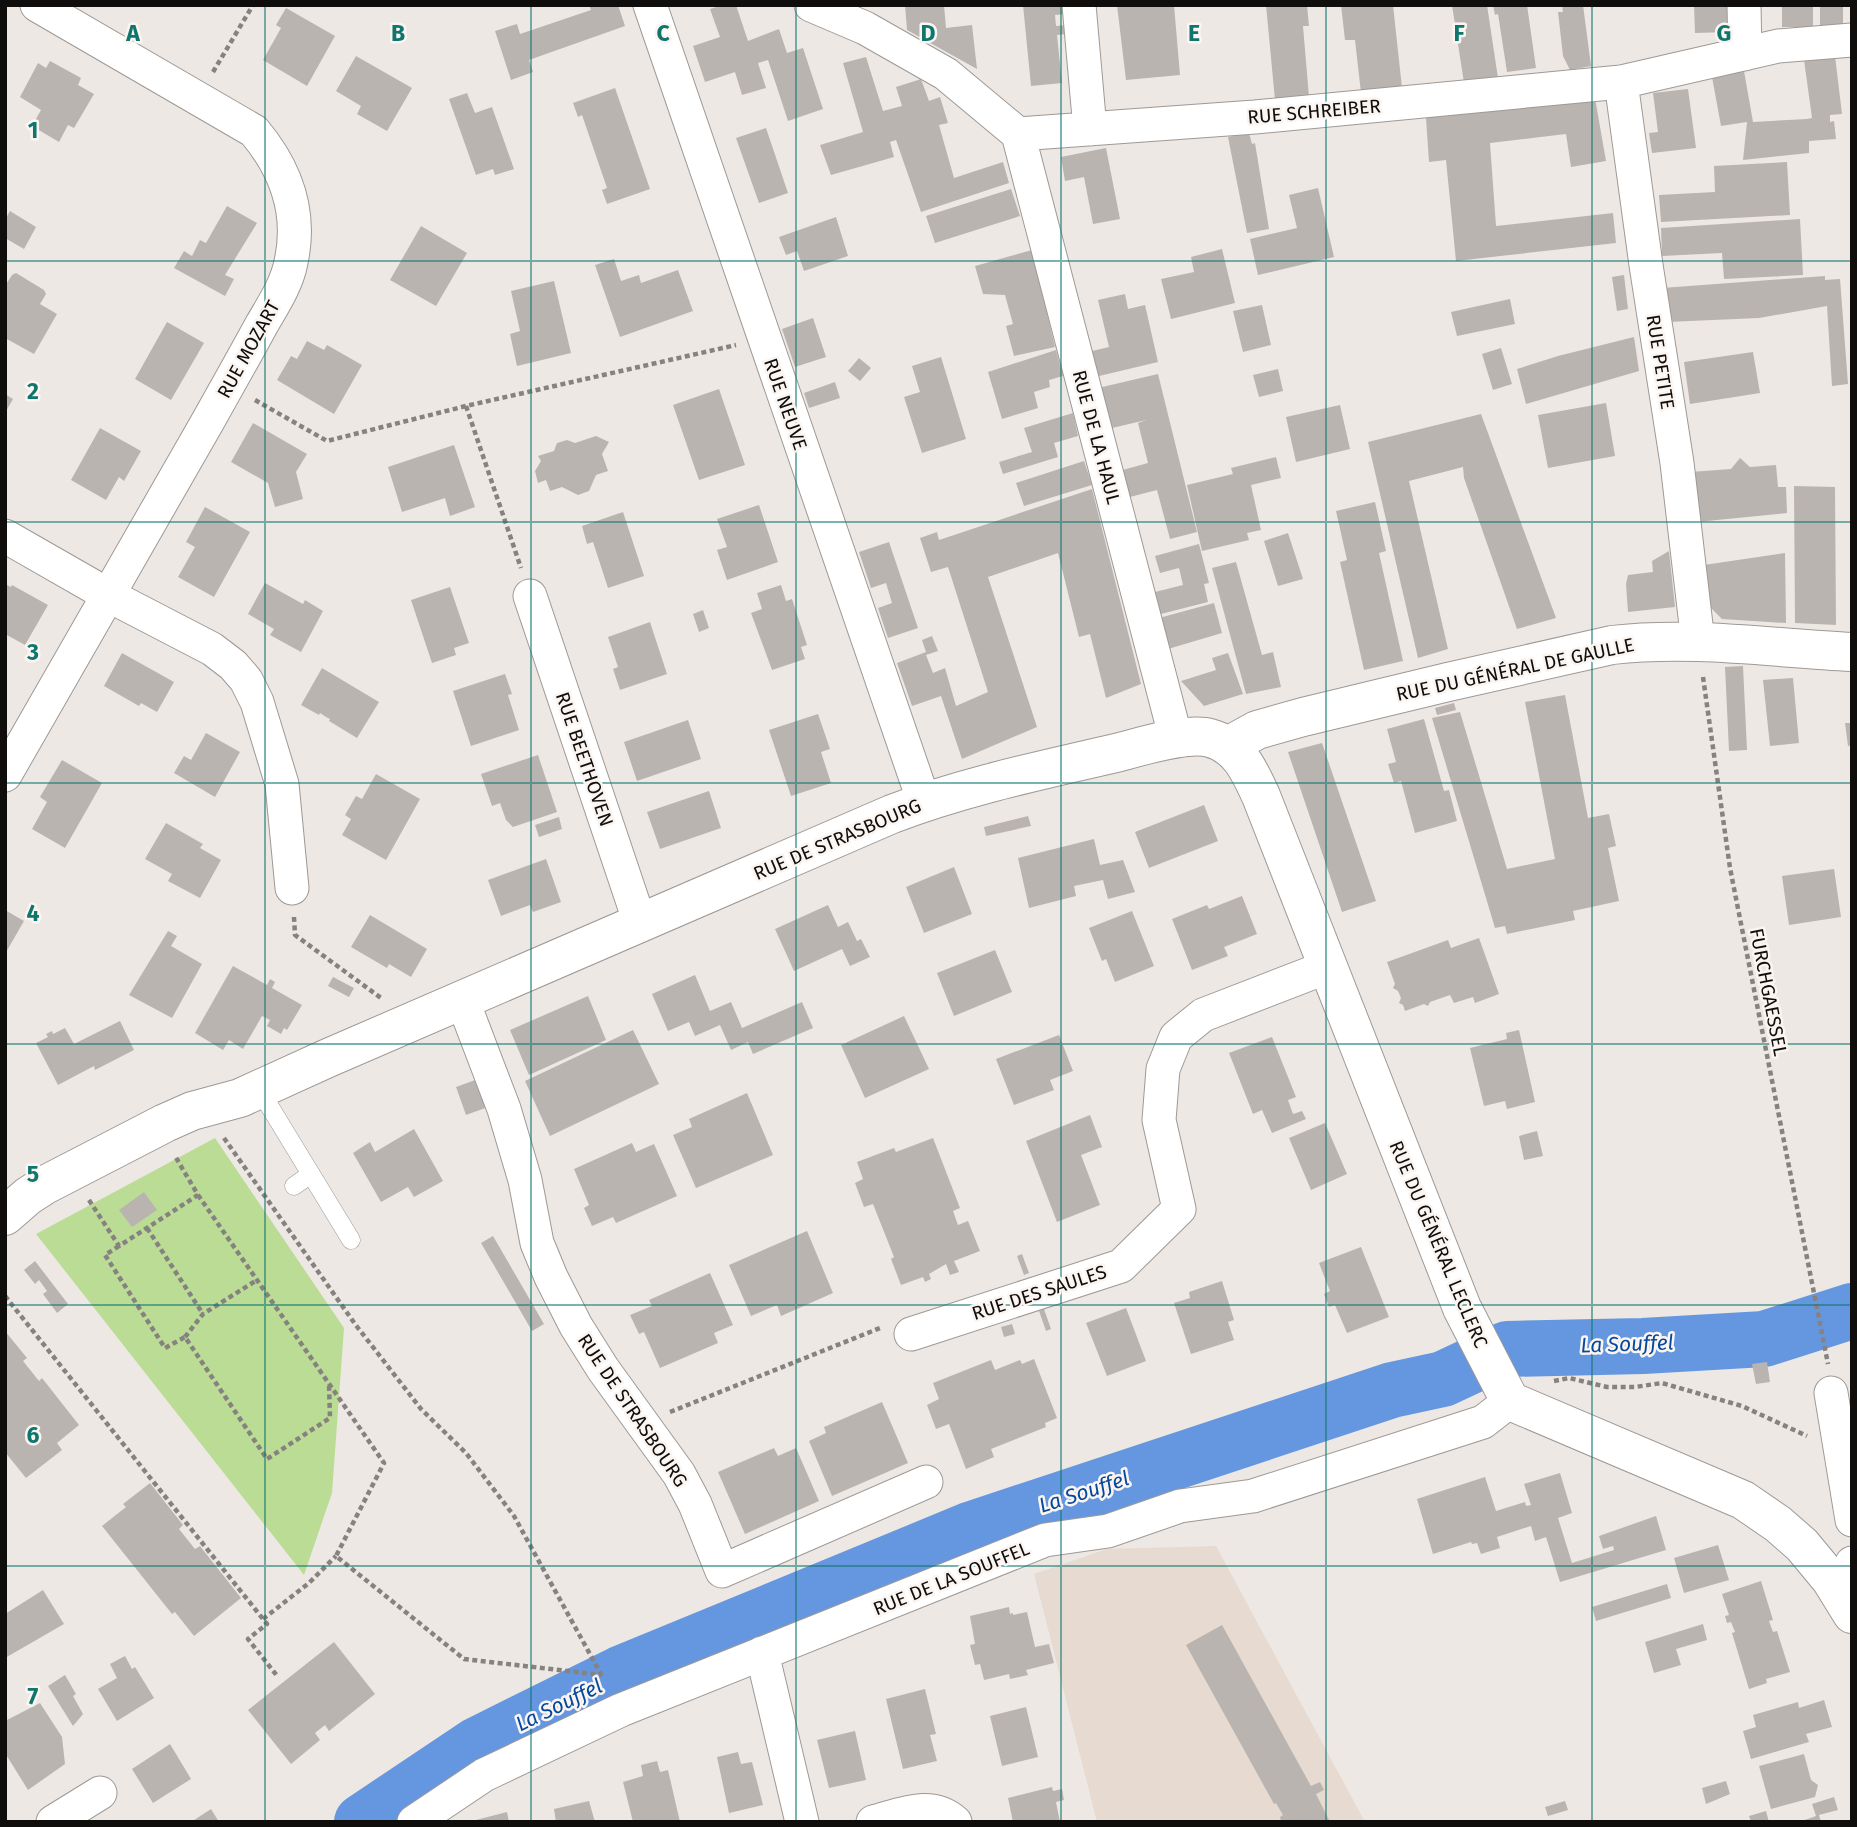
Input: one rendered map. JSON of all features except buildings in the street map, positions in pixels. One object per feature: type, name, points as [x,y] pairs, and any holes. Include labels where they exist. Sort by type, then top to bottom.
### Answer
[{"type":"street","name":"RUE MOZART","points":[[5,775],[283,287],[291,264],[295,232],[292,201],[283,173],[271,151],[254,131],[37,5]]},
{"type":"street","name":"RUE NEUVE","points":[[650,5],[924,802]]},
{"type":"street","points":[[811,5],[865,28],[946,74],[1018,134]]},
{"type":"street","points":[[1079,5],[1090,129]]},
{"type":"street","points":[[1744,5],[1745,54]]},
{"type":"street","name":"RUE SCHREIBER","points":[[1018,134],[1255,117],[1621,82],[1778,46],[1852,40]]},
{"type":"street","name":"RUE PETITE","points":[[1621,82],[1680,488],[1699,642]]},
{"type":"street","name":"RUE DE LA HAUL","points":[[1018,134],[1176,739]]},
{"type":"street","points":[[5,536],[108,595],[212,649],[233,665],[246,680],[257,702],[282,784],[292,888]]},
{"type":"street","name":"RUE BEETHOVEN","points":[[530,596],[640,923]]},
{"type":"street","name":"RUE DU GÉNÉRAL DE GAULLE","points":[[1228,746],[1257,730],[1303,717],[1586,650],[1638,642],[1699,642],[1852,652]]},
{"type":"street","name":"RUE DE STRASBOURG","points":[[5,1216],[28,1196],[71,1171],[165,1123],[192,1111],[240,1098],[462,999],[924,802],[1048,768],[1176,739],[1208,737],[1228,746]]},
{"type":"street","name":"RUE DU GÉNÉRAL LECLERC","points":[[1228,746],[1243,760],[1261,796],[1462,1308],[1504,1389]]},
{"type":"street","name":"RUE DES SAULES","points":[[911,1334],[1121,1266],[1180,1209],[1159,1120],[1163,1069],[1175,1037],[1203,1015],[1327,967]]},
{"type":"street","name":"RUE DE STRASBOURG","points":[[462,999],[512,1134],[525,1180],[537,1243],[551,1277],[576,1326],[603,1369],[679,1474],[695,1504],[722,1571],[926,1482]]},
{"type":"street","points":[[1504,1389],[1743,1500],[1778,1524],[1849,1590]]},
{"type":"street","name":"RUE DE LA SOUFFEL","points":[[414,1822],[484,1775],[621,1710],[1045,1540],[1108,1531],[1180,1506],[1253,1496],[1483,1422],[1504,1389]]},
{"type":"street","points":[[1831,1393],[1852,1520]]},
{"type":"street","points":[[762,1653],[802,1822]]},
{"type":"street","points":[[53,1822],[100,1793]]},
{"type":"street","points":[[873,1822],[921,1810],[935,1810],[946,1814],[955,1822]]},
{"type":"lane","points":[[259,1089],[351,1240]]},
{"type":"lane","points":[[294,1186],[311,1174]]},
{"type":"path","points":[[198,97],[253,5]]},
{"type":"path","points":[[229,386],[327,441],[466,406],[764,340]]},
{"type":"path","points":[[466,406],[530,596]]},
{"type":"path","name":"FURCHGAESSEL","points":[[1699,642],[1730,868],[1825,1345]]},
{"type":"path","points":[[292,888],[295,935],[382,999],[404,1025]]},
{"type":"path","points":[[222,1136],[355,1324],[421,1409],[466,1453],[514,1516],[602,1675],[464,1659],[336,1556]]},
{"type":"path","points":[[172,1151],[198,1195],[384,1463],[336,1556],[309,1583],[263,1619]]},
{"type":"path","points":[[71,1171],[119,1246]]},
{"type":"path","points":[[198,1195],[105,1255],[165,1348],[185,1337],[203,1314],[257,1280]]},
{"type":"path","points":[[147,1228],[203,1314]]},
{"type":"path","points":[[5,1296],[267,1624],[248,1639],[278,1678]]},
{"type":"path","points":[[643,1422],[881,1328],[911,1334]]},
{"type":"path","points":[[185,1337],[267,1459],[330,1418],[329,1383]]},
{"type":"path","points":[[1504,1389],[1522,1374],[1542,1384],[1569,1378],[1607,1387],[1662,1383],[1742,1406],[1839,1451]]},
{"type":"shaded area","points":[[1216,1546],[1365,1822],[1097,1822],[1034,1574],[1107,1549]]},
{"type":"green space","points":[[215,1138],[344,1328],[332,1493],[304,1575],[36,1234]]},
{"type":"waterway","name":"La Souffel","points":[[362,1822],[477,1745],[620,1674],[972,1529],[1392,1390],[1443,1379],[1507,1349],[1643,1346],[1764,1339],[1852,1311]]}]
